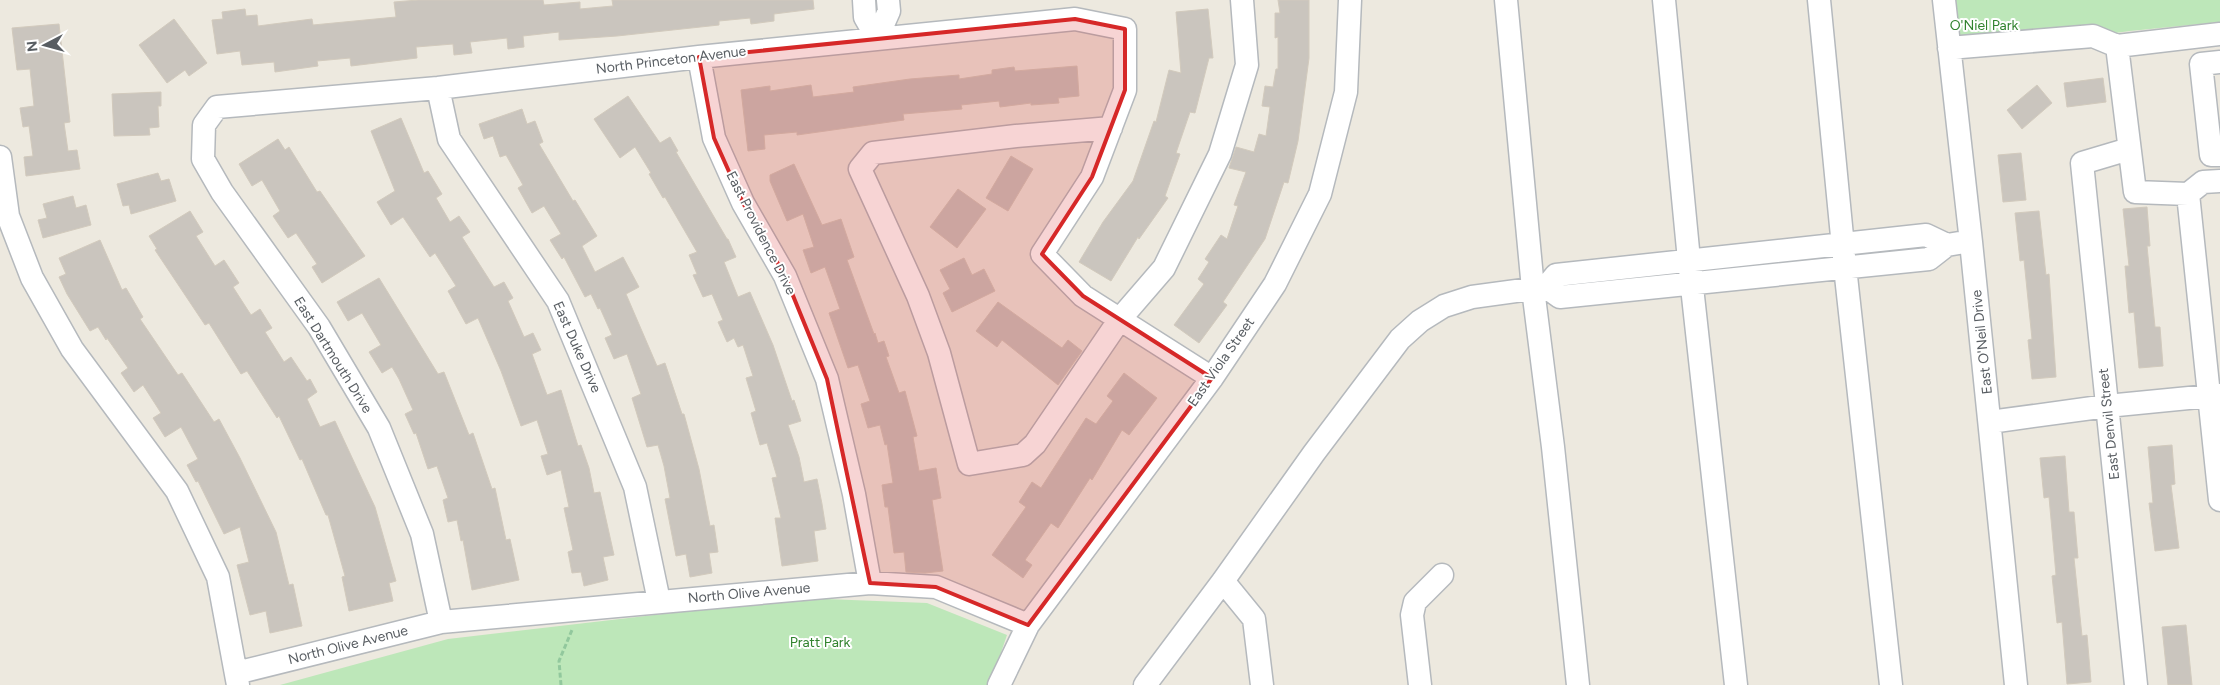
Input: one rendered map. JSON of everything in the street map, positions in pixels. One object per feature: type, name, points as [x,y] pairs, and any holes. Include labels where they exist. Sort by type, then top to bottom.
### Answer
[{"type":"street","points":[[864,0],[865,18],[877,38]]},
{"type":"street","points":[[877,38],[889,11],[888,0]]},
{"type":"street","points":[[1212,378],[1120,319],[1083,296],[1042,254],[1092,177],[1110,128],[1016,136],[873,153],[860,169],[918,296],[939,353],[968,464],[1023,455],[1035,444],[1120,319],[1164,268],[1220,154],[1247,65],[1242,0]]},
{"type":"street","name":"East Viola Street","points":[[999,685],[1028,625],[1212,378],[1275,284],[1320,194],[1346,92],[1350,0]]},
{"type":"street","points":[[1506,0],[1539,288],[1553,447],[1578,685]]},
{"type":"street","points":[[1664,0],[1691,284],[1736,685]]},
{"type":"street","points":[[1818,0],[1891,685]]},
{"type":"street","name":"East O'Neil Drive","points":[[1944,0],[1990,422],[2016,685]]},
{"type":"street","name":"North Princeton Avenue","points":[[217,107],[438,88],[699,57],[1075,19],[1125,29],[1125,90],[1110,128]]},
{"type":"street","points":[[1949,48],[2093,36],[2117,46],[2220,34]]},
{"type":"street","points":[[2117,46],[2134,192],[2188,194],[2203,182],[2220,181]]},
{"type":"street","name":"East Providence Drive","points":[[699,57],[714,138],[743,203],[785,276],[827,378],[854,494],[870,583]]},
{"type":"street","points":[[2220,62],[2201,64],[2211,156],[2220,155]]},
{"type":"street","name":"East Duke Drive","points":[[438,88],[449,139],[493,202],[562,309],[635,487],[659,601]]},
{"type":"street","name":"East Dartmouth Drive","points":[[217,107],[204,125],[203,158],[222,192],[319,327],[379,428],[422,534],[440,622]]},
{"type":"street","name":"East Denvil Street","points":[[2129,149],[2082,163],[2136,685]]},
{"type":"street","name":"North Olive Avenue","points":[[0,157],[8,216],[32,278],[72,350],[177,491],[218,577],[237,679],[440,622],[870,583],[936,587],[1028,625]]},
{"type":"street","points":[[2188,194],[2214,396],[2220,500]]},
{"type":"street","points":[[1539,288],[1556,274],[1926,235],[1947,244],[1971,242]]},
{"type":"street","points":[[1900,238],[1902,262]]},
{"type":"street","points":[[1145,685],[1223,581],[1314,453],[1400,339],[1420,321],[1444,306],[1472,297],[1539,288],[1560,297],[1929,259],[1947,244]]},
{"type":"street","points":[[1990,422],[2107,406],[2214,396]]},
{"type":"street","points":[[1420,685],[1412,615],[1415,602],[1442,574]]},
{"type":"street","points":[[1223,581],[1254,618],[1262,685]]},
{"type":"path","points":[[561,685],[559,662],[581,609]]},
{"type":"highlighted area","points":[[1075,19],[1125,29],[1125,90],[1092,177],[1042,254],[1083,296],[1212,378],[1028,625],[936,587],[870,583],[827,379],[785,276],[743,203],[714,138],[699,57]]},
{"type":"green space","name":"O'Niel Park","points":[[1956,0],[2220,0],[2220,22],[2130,31],[1961,54]]},
{"type":"green space","name":"Pratt Park","points":[[801,598],[927,603],[1007,635],[990,685],[280,685],[448,639]]},
{"type":"building","points":[[418,0],[543,0],[544,5],[580,2],[580,9],[613,6],[612,0],[813,0],[814,9],[774,14],[774,21],[751,24],[750,18],[719,21],[719,25],[617,36],[559,40],[559,32],[523,36],[524,47],[508,49],[507,38],[470,42],[472,53],[454,55],[453,44],[416,47],[417,58],[351,66],[350,58],[317,61],[318,66],[275,72],[274,62],[242,65],[240,51],[217,54],[212,20],[223,19],[222,12],[245,9],[246,16],[257,15],[258,26],[312,19],[313,25],[396,17],[394,2]]},
{"type":"building","points":[[1278,0],[1309,0],[1309,58],[1298,141],[1288,183],[1284,182],[1265,239],[1223,302],[1227,305],[1199,343],[1174,325],[1204,284],[1198,279],[1209,262],[1205,259],[1221,235],[1227,239],[1238,206],[1234,205],[1246,172],[1229,168],[1236,147],[1254,152],[1259,134],[1266,136],[1270,107],[1262,106],[1265,86],[1273,87],[1276,69],[1278,69],[1278,37],[1275,38],[1275,13],[1280,13]]},
{"type":"building","points":[[1208,9],[1213,58],[1209,58],[1195,113],[1190,112],[1176,153],[1180,154],[1165,196],[1168,198],[1139,239],[1138,237],[1111,281],[1079,262],[1103,222],[1133,181],[1154,121],[1156,122],[1169,70],[1181,73],[1176,12]]},
{"type":"building","points":[[174,19],[207,63],[189,76],[185,70],[167,83],[139,45]]},
{"type":"building","points":[[59,24],[70,122],[64,123],[68,151],[77,150],[80,169],[26,176],[24,157],[33,156],[29,126],[23,127],[20,108],[34,106],[30,69],[17,70],[12,28]]},
{"type":"building","points":[[1077,66],[1079,96],[1058,98],[1059,103],[1031,105],[1031,103],[1000,107],[999,101],[961,105],[962,109],[903,114],[904,120],[797,135],[797,132],[764,135],[765,149],[748,151],[741,90],[770,86],[770,91],[811,85],[813,97],[854,92],[853,87],[910,79],[959,75],[959,79],[992,74],[992,70],[1014,67],[1015,71]]},
{"type":"building","points":[[2103,78],[2106,102],[2067,107],[2064,83]]},
{"type":"building","points":[[2037,85],[2052,103],[2022,129],[2007,110]]},
{"type":"building","points":[[161,92],[161,106],[158,106],[159,127],[149,128],[150,135],[114,136],[112,94]]},
{"type":"building","points":[[628,96],[660,143],[670,137],[678,151],[676,152],[728,239],[736,257],[724,262],[738,297],[750,292],[773,345],[792,401],[794,400],[801,421],[788,425],[799,457],[804,482],[817,479],[826,529],[814,531],[818,561],[782,566],[775,518],[781,518],[772,478],[777,477],[767,443],[760,445],[751,413],[756,411],[746,378],[753,376],[743,345],[738,347],[734,338],[727,342],[718,322],[723,320],[712,294],[703,297],[693,275],[697,274],[689,255],[697,252],[665,197],[663,198],[649,174],[651,173],[635,147],[620,158],[594,119]]},
{"type":"building","points":[[522,109],[527,124],[535,121],[543,142],[539,144],[573,201],[575,200],[597,236],[582,246],[595,272],[623,257],[639,287],[626,294],[657,366],[665,363],[682,414],[684,414],[699,469],[710,526],[714,525],[718,552],[709,553],[712,573],[690,577],[686,554],[676,556],[665,499],[670,498],[664,466],[658,445],[647,447],[632,398],[641,394],[627,354],[614,359],[605,338],[612,335],[600,308],[598,309],[591,294],[585,297],[564,257],[562,259],[550,240],[561,234],[544,206],[532,213],[518,188],[523,185],[506,155],[500,157],[493,136],[484,139],[479,124]]},
{"type":"building","points":[[401,118],[424,173],[428,171],[442,194],[436,198],[450,222],[459,216],[470,232],[462,237],[494,287],[504,282],[513,298],[508,301],[524,337],[533,333],[541,350],[532,354],[547,395],[561,390],[578,446],[581,445],[589,468],[594,493],[600,492],[614,555],[603,557],[608,580],[584,586],[581,572],[572,573],[568,552],[573,550],[564,508],[569,507],[561,470],[547,475],[541,456],[548,454],[537,420],[521,426],[501,371],[478,318],[466,324],[448,291],[456,286],[435,253],[430,257],[403,217],[391,225],[377,202],[395,191],[371,131]]},
{"type":"building","points":[[278,139],[285,150],[289,147],[317,192],[320,191],[365,256],[322,283],[312,267],[317,264],[296,233],[288,238],[273,216],[280,211],[262,180],[252,186],[239,164]]},
{"type":"building","points":[[2021,153],[2026,200],[2003,202],[1998,155]]},
{"type":"building","points":[[1011,156],[1033,169],[1008,211],[986,198]]},
{"type":"building","points":[[794,164],[822,225],[841,219],[854,257],[847,260],[874,334],[878,343],[884,341],[889,356],[886,357],[899,393],[905,391],[917,436],[913,437],[919,471],[936,468],[941,498],[932,500],[943,571],[925,573],[906,572],[904,552],[894,553],[888,507],[885,507],[882,485],[893,483],[887,444],[885,445],[880,425],[868,428],[861,404],[870,401],[858,365],[848,368],[829,313],[840,309],[825,267],[811,273],[803,250],[814,247],[803,214],[787,221],[770,181],[770,175]]},
{"type":"building","points":[[158,173],[161,181],[169,179],[176,201],[131,214],[129,205],[123,206],[117,184]]},
{"type":"building","points":[[958,189],[986,209],[957,248],[930,227]]},
{"type":"building","points":[[73,196],[76,208],[86,205],[91,225],[43,238],[38,220],[47,218],[43,204]]},
{"type":"building","points":[[2147,207],[2150,246],[2147,246],[2155,327],[2160,327],[2163,366],[2139,368],[2134,312],[2129,313],[2125,266],[2129,266],[2123,209]]},
{"type":"building","points":[[190,211],[203,232],[196,236],[215,266],[224,260],[239,283],[233,287],[251,315],[260,309],[272,328],[265,332],[284,362],[291,357],[307,381],[310,379],[317,392],[307,399],[320,427],[335,421],[375,507],[396,581],[389,583],[393,601],[349,611],[342,577],[345,576],[328,515],[326,515],[302,459],[300,460],[279,416],[277,418],[247,371],[241,374],[209,323],[205,325],[155,250],[157,249],[149,236]]},
{"type":"building","points":[[2039,211],[2046,275],[2049,274],[2056,377],[2032,379],[2028,340],[2032,339],[2024,260],[2020,261],[2015,213]]},
{"type":"building","points":[[100,240],[122,290],[126,288],[143,317],[140,319],[178,375],[182,373],[214,422],[219,419],[240,458],[276,532],[289,585],[293,584],[302,626],[270,633],[266,611],[250,615],[237,565],[249,562],[240,527],[224,534],[198,481],[196,482],[187,465],[198,459],[181,427],[165,437],[153,418],[161,413],[143,385],[134,392],[121,373],[128,368],[98,327],[90,331],[67,294],[59,277],[66,274],[59,258]]},
{"type":"building","points":[[964,258],[972,275],[984,269],[995,291],[952,312],[943,293],[950,289],[940,270]]},
{"type":"building","points":[[379,278],[438,374],[444,372],[469,435],[473,433],[492,489],[495,488],[506,540],[510,539],[519,580],[472,590],[463,540],[461,541],[457,520],[448,522],[443,500],[448,498],[437,466],[428,469],[416,433],[414,434],[405,414],[413,410],[399,379],[392,367],[382,373],[369,352],[381,345],[362,313],[348,321],[337,302]]},
{"type":"building","points":[[998,302],[1062,348],[1068,340],[1082,351],[1058,385],[1002,340],[997,347],[976,331]]},
{"type":"building","points":[[1124,373],[1157,398],[1129,435],[1122,430],[1092,480],[1090,478],[1058,528],[1051,523],[1025,560],[1032,565],[1023,578],[992,555],[1026,507],[1019,502],[1032,482],[1041,488],[1086,418],[1096,424],[1113,401],[1107,396]]},
{"type":"building","points":[[2172,445],[2175,484],[2171,485],[2179,548],[2155,551],[2149,503],[2153,503],[2148,447]]},
{"type":"building","points":[[2065,456],[2069,512],[2074,512],[2078,558],[2074,558],[2082,636],[2087,635],[2091,682],[2067,684],[2062,622],[2057,623],[2052,576],[2056,575],[2049,497],[2044,498],[2040,458]]},
{"type":"building","points":[[2186,625],[2192,685],[2168,685],[2162,627]]}]
